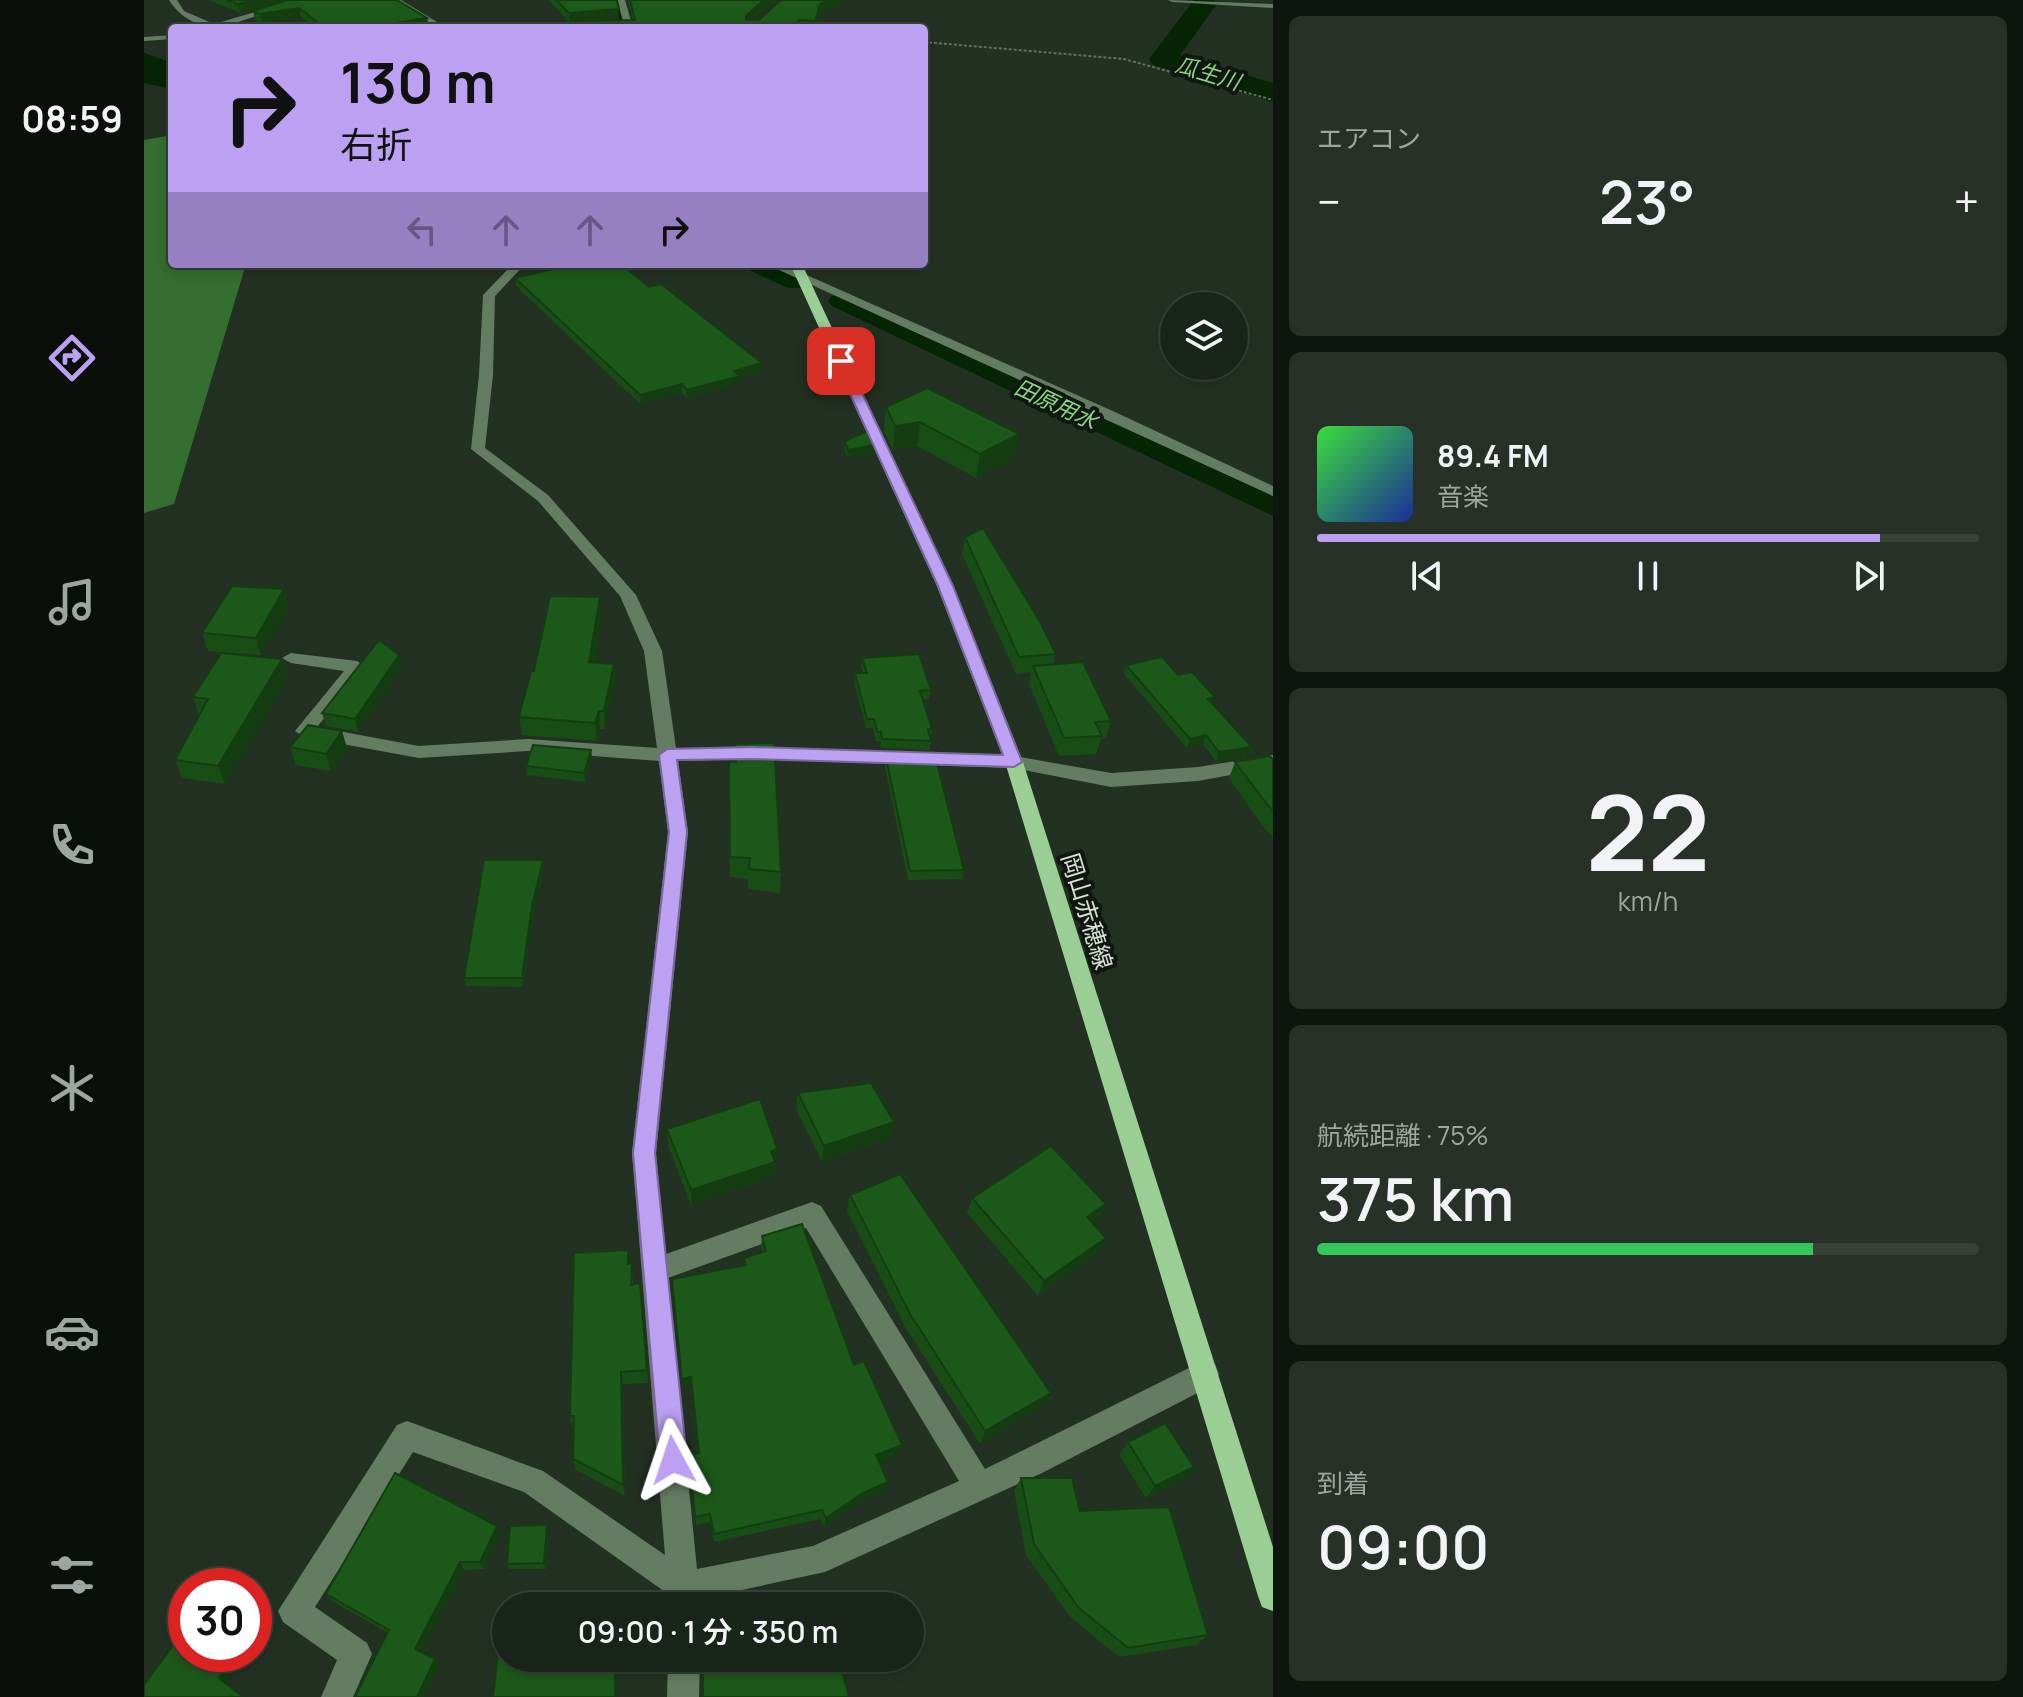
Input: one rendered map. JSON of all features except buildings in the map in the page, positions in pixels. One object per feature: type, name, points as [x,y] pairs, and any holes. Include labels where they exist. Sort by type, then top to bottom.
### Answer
[{"type":"main road","name":"岡山赤穂線","points":[[798,270],[945,586],[1014,762],[1273,1596]]},
{"type":"street","points":[[173,0],[181,13],[205,24]]},
{"type":"street","points":[[222,24],[304,0]]},
{"type":"street","points":[[396,0],[432,24]]},
{"type":"street","points":[[621,0],[628,24]]},
{"type":"street","points":[[1172,0],[1273,6]]},
{"type":"street","points":[[144,39],[168,37]]},
{"type":"street","points":[[515,268],[489,295],[486,375],[478,449],[543,498],[628,595],[653,651],[678,832],[644,1153],[685,1592]]},
{"type":"street","points":[[798,270],[1273,492]]},
{"type":"street","points":[[291,658],[357,667],[304,731],[419,752],[528,745],[667,755],[752,753],[1014,762],[1111,780],[1198,774],[1273,761]]},
{"type":"street","points":[[656,1270],[812,1214],[979,1487]]},
{"type":"street","points":[[700,1592],[814,1561],[979,1487],[1205,1374]]},
{"type":"street","points":[[337,1697],[356,1654],[294,1611],[407,1435],[533,1481],[680,1592]]},
{"type":"street","points":[[683,1697],[684,1672]]},
{"type":"path","points":[[928,42],[1124,59],[1273,100]]},
{"type":"green space","points":[[168,136],[168,268],[245,268],[174,504],[144,513],[144,140]]},
{"type":"shaded area","points":[[144,53],[168,62],[168,88],[144,83]]},
{"type":"waterway","name":"田原用水","points":[[614,0],[623,24]]},
{"type":"waterway","name":"瓜生川","points":[[1204,4],[1163,59],[1273,93]]},
{"type":"waterway","name":"田原用水","points":[[764,268],[796,283]]},
{"type":"waterway","name":"田原用水","points":[[840,301],[1273,507]]},
{"type":"route","points":[[673,1460],[644,1153],[678,832],[667,755],[752,753],[1014,762],[945,586],[841,361]]}]
